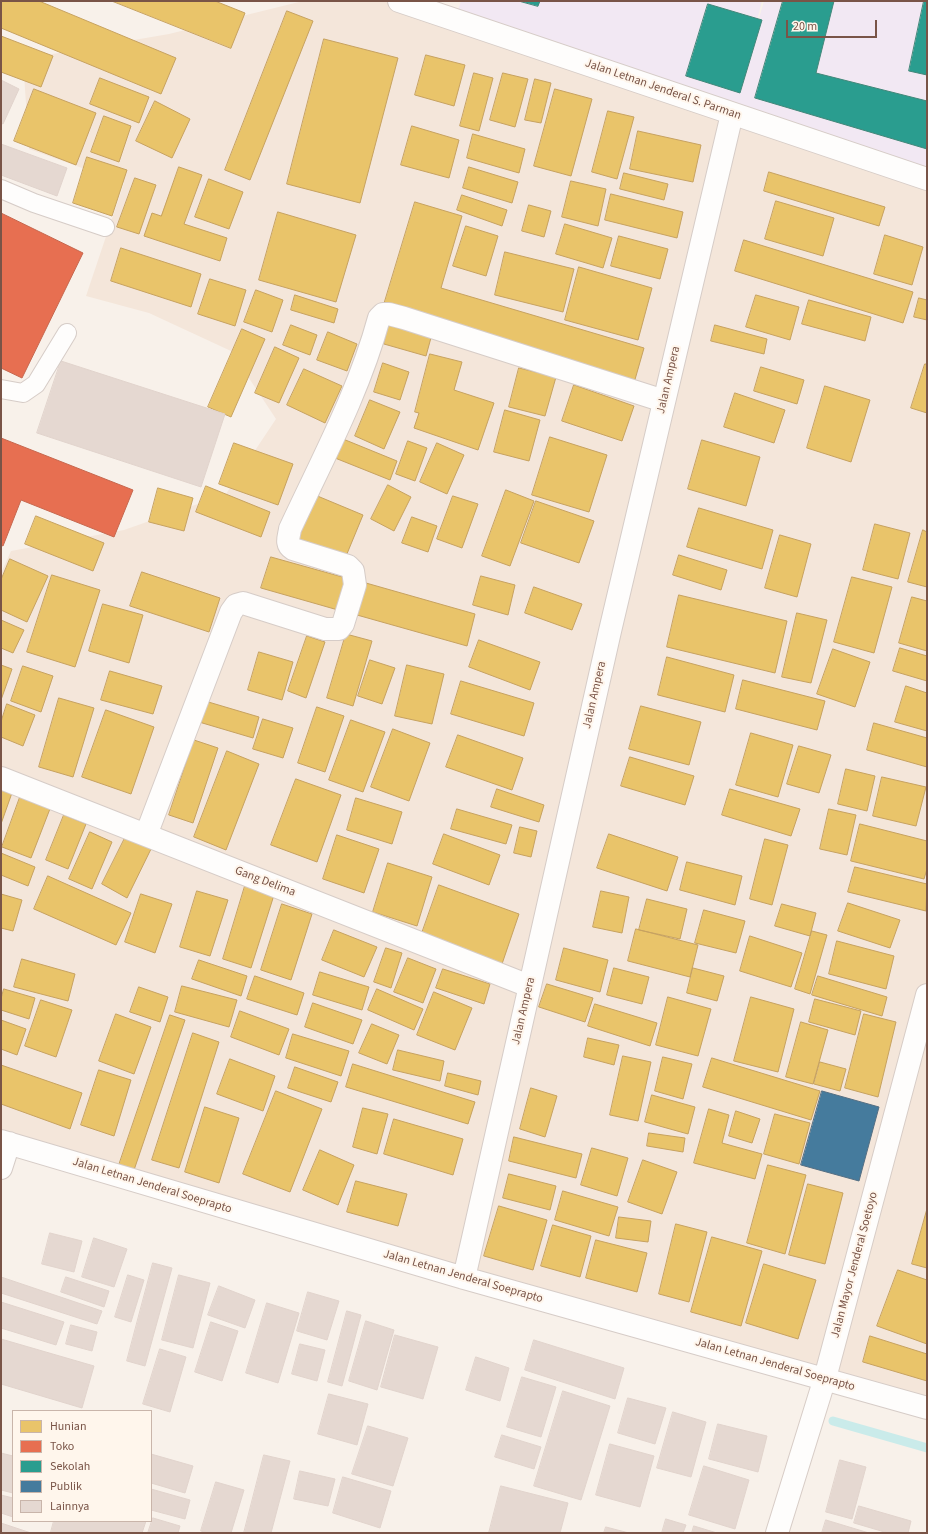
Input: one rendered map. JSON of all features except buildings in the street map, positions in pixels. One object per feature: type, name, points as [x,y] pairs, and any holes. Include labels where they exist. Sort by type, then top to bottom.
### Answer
[{"type":"street","name":"Jalan Letnan Jenderal S. Parman","points":[[398,1],[927,179]]},
{"type":"street","name":"Jalan Ampera","points":[[464,1278],[610,632],[732,114]]},
{"type":"street","points":[[146,835],[209,669],[232,612],[236,606],[243,603],[325,629],[339,629],[343,624],[355,585],[353,571],[348,566],[293,549],[289,546],[288,539],[290,529],[338,428],[357,383],[379,318],[383,314],[404,318],[664,401]]},
{"type":"street","name":"Gang Delima","points":[[1,778],[529,986]]},
{"type":"street","name":"Jalan Mayor Jenderal Soetoyo","points":[[777,1533],[825,1378],[927,995]]},
{"type":"street","points":[[1,1168],[5,1142]]},
{"type":"street","name":"Jalan Letnan Jenderal Soeprapto","points":[[5,1142],[464,1278],[825,1378],[927,1408]]},
{"type":"lane","points":[[1,189],[34,203],[104,227]]},
{"type":"lane","points":[[1,389],[23,393],[36,384],[67,333]]},
{"type":"shaded area","points":[[303,1],[399,1],[927,179],[927,1408],[1,1140],[1,573],[11,551],[124,530],[226,494],[276,419],[231,351],[149,313],[86,296],[124,183],[29,149],[23,59],[169,34]]},
{"type":"shaded area","points":[[461,1],[762,1],[744,71],[764,1],[927,1],[927,179],[455,20]]},
{"type":"waterway","points":[[833,1421],[927,1448]]}]
